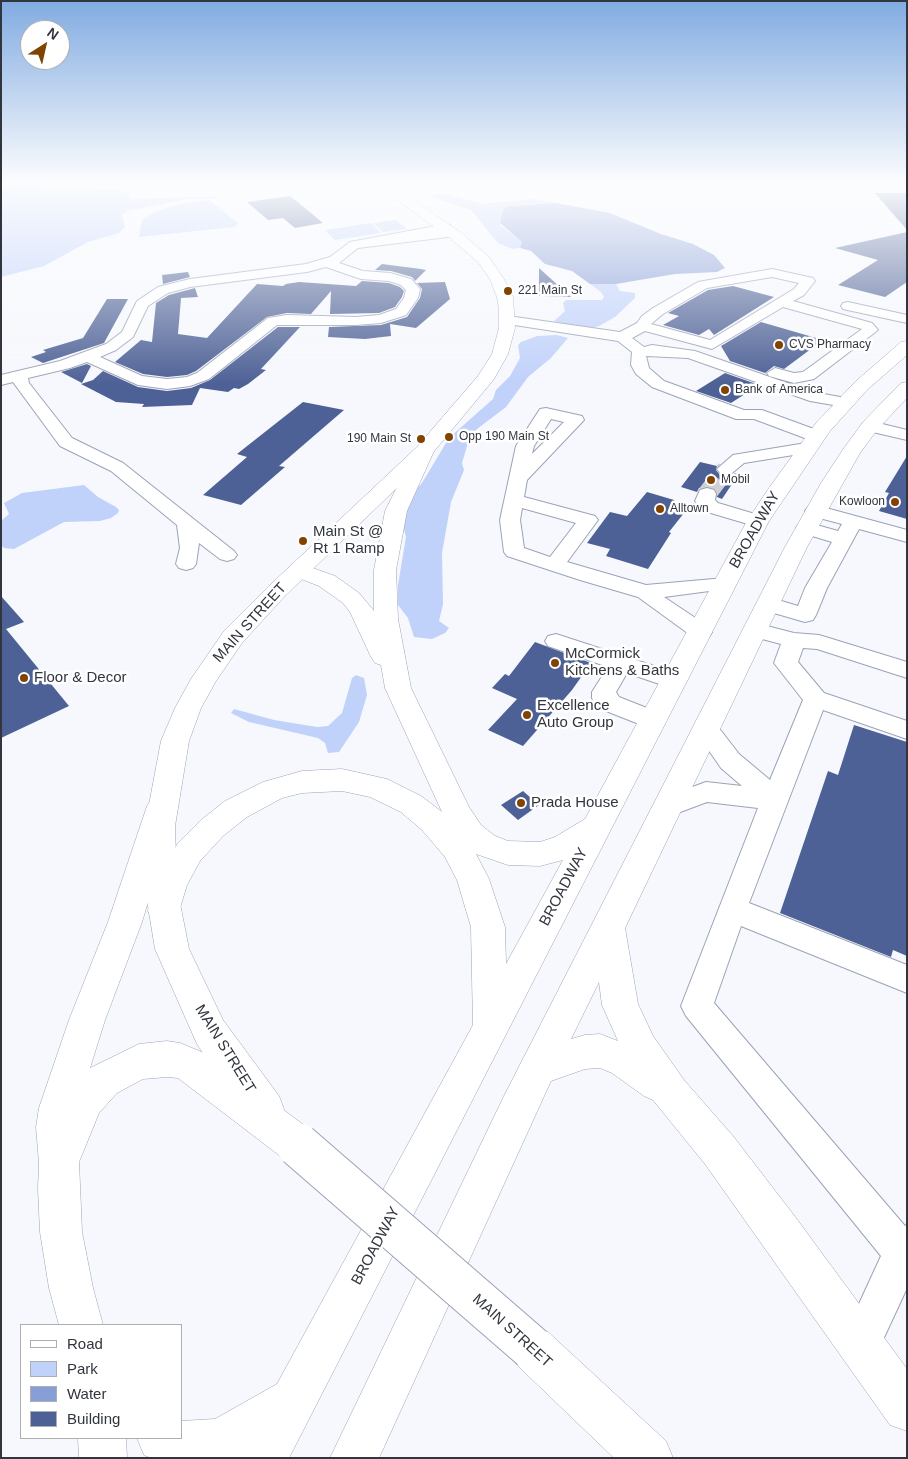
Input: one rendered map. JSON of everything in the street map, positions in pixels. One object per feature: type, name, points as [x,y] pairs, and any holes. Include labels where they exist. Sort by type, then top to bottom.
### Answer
[{"type":"main road","name":"MAIN STREET","points":[[469,247],[483,259],[497,279],[508,309],[505,341],[486,379],[424,451],[299,570],[239,631],[204,679],[188,708],[175,741],[162,806],[160,859],[164,912],[172,949],[210,1032],[244,1084],[298,1145],[532,1348],[650,1458]]},
{"type":"main road","name":"BROADWAY","points":[[263,1458],[594,828],[701,632],[758,521],[811,442],[845,402],[907,346]]},
{"type":"main road","points":[[354,1458],[538,1068],[810,519],[831,483],[870,426],[904,392]]},
{"type":"main road","points":[[398,688],[386,619],[384,570],[396,511],[424,451]]},
{"type":"main road","points":[[299,570],[334,585],[356,604],[376,640],[456,813],[470,833],[484,845],[508,853],[540,854],[564,846],[594,828]]},
{"type":"main road","points":[[164,912],[171,883],[189,852],[212,828],[236,809],[273,790],[302,782],[342,780],[377,786],[411,804],[433,822],[456,848],[473,879],[488,927],[490,1028]]},
{"type":"main road","points":[[82,1324],[71,1288],[61,1232],[58,1189],[59,1163],[55,1127],[61,1094],[125,922],[162,806]]},
{"type":"main road","points":[[608,928],[620,1005],[640,1048],[671,1093],[719,1150],[907,1408]]},
{"type":"main road","points":[[538,1068],[585,1052],[603,1051],[625,1061],[671,1093]]},
{"type":"main road","points":[[59,1163],[76,1116],[94,1089],[113,1073],[154,1059],[180,1061],[196,1068],[298,1145]]},
{"type":"main road","points":[[164,1439],[180,1445],[195,1446],[215,1443],[230,1437],[293,1401]]},
{"type":"main road","points":[[102,1439],[103,1458]]},
{"type":"street","points":[[1,380],[89,357],[122,340],[130,331],[142,304],[162,290],[190,283],[287,272],[339,258],[352,247]]},
{"type":"street","points":[[89,357],[138,380],[167,384],[190,381],[203,376],[242,347],[259,330],[273,321],[286,319],[356,321],[381,319],[401,312],[411,298],[412,289],[406,282],[390,277],[361,275],[328,262]]},
{"type":"street","points":[[622,337],[643,326],[647,319],[658,310],[707,284],[778,274],[808,281],[780,309],[732,346],[731,352],[745,364]]},
{"type":"street","points":[[799,292],[817,297]]},
{"type":"street","points":[[835,302],[890,317],[907,319]]},
{"type":"street","points":[[643,326],[712,345],[723,357],[787,377],[803,378],[858,340],[871,328],[780,309],[712,345]]},
{"type":"street","points":[[890,317],[907,330]]},
{"type":"street","points":[[508,320],[622,337],[641,352],[661,351],[690,354],[810,396],[845,402]]},
{"type":"street","points":[[641,352],[638,355],[639,365],[650,379],[742,415],[756,414],[811,442]]},
{"type":"street","points":[[1,372],[20,376]]},
{"type":"street","points":[[681,392],[706,378],[731,373],[787,392]]},
{"type":"street","points":[[20,376],[21,384],[66,442],[117,467],[227,555]]},
{"type":"street","points":[[870,426],[907,435]]},
{"type":"street","points":[[726,469],[732,462],[739,459],[811,442]]},
{"type":"street","points":[[518,479],[510,520],[514,552],[587,576],[646,592],[725,584]]},
{"type":"street","points":[[707,494],[705,501],[711,507],[758,521]]},
{"type":"street","points":[[514,500],[588,520],[555,564]]},
{"type":"street","points":[[810,519],[854,522],[907,536]]},
{"type":"street","points":[[810,519],[844,540]]},
{"type":"street","points":[[768,604],[805,615],[816,588],[854,522]]},
{"type":"street","points":[[186,564],[190,548],[187,524]]},
{"type":"street","points":[[646,592],[661,605],[701,632]]},
{"type":"street","points":[[756,630],[794,640],[819,642],[907,670]]},
{"type":"street","points":[[794,640],[786,663],[815,699],[907,730]]},
{"type":"street","points":[[556,641],[674,681]]},
{"type":"street","points":[[622,663],[604,692],[604,698],[610,703],[653,720]]},
{"type":"street","points":[[815,699],[696,1006],[905,1249],[861,1343]]},
{"type":"street","points":[[706,729],[730,761],[775,800]]},
{"type":"street","points":[[667,807],[706,792],[775,800]]},
{"type":"street","points":[[732,909],[907,979]]},
{"type":"green space","points":[[1,247],[79,247],[44,266],[1,277]]},
{"type":"green space","points":[[508,247],[520,247],[520,248],[512,249]]},
{"type":"green space","points":[[590,284],[616,284],[620,291],[635,293],[635,298],[615,317],[599,326],[587,329],[554,321],[565,311],[563,303],[566,300],[602,300],[604,297],[601,292]]},
{"type":"green space","points":[[557,335],[568,338],[551,358],[528,377],[506,407],[477,429],[467,446],[462,463],[464,470],[451,502],[442,553],[443,604],[439,621],[449,628],[445,633],[432,639],[414,637],[408,618],[398,605],[398,585],[406,537],[403,526],[405,510],[414,492],[422,483],[449,438],[493,399],[496,390],[510,376],[520,358],[518,345],[537,336]]},
{"type":"green space","points":[[84,485],[98,497],[116,507],[119,510],[118,513],[111,518],[100,521],[64,522],[14,549],[4,548],[1,545],[1,521],[9,514],[4,503],[22,493]]},
{"type":"green space","points":[[356,675],[364,678],[367,695],[359,722],[339,752],[328,753],[325,743],[318,738],[249,722],[231,713],[234,709],[274,720],[317,727],[328,726],[342,713],[352,678]]},
{"type":"water","points":[[699,247],[714,255],[725,268],[717,272],[675,274],[616,284],[590,284],[572,271],[545,264],[531,251],[520,248]]},
{"type":"building","points":[[907,247],[907,282],[885,297],[838,285],[878,260],[835,248]]},
{"type":"building","points":[[382,264],[426,270],[415,281],[412,277],[391,271],[375,270]]},
{"type":"building","points":[[539,268],[571,297],[539,296]]},
{"type":"building","points":[[188,272],[190,277],[163,284],[162,275]]},
{"type":"building","points":[[362,281],[389,283],[400,287],[404,291],[395,307],[379,313],[330,314],[331,291],[311,314],[287,313],[267,317],[196,371],[187,375],[167,377],[143,374],[115,362],[141,340],[152,342],[156,303],[169,295],[195,288],[198,297],[181,298],[178,334],[207,338],[257,284],[283,286],[299,282],[356,286]]},
{"type":"building","points":[[445,282],[450,299],[416,328],[390,324],[391,336],[365,339],[328,337],[329,327],[381,325],[407,317],[420,298],[422,289],[417,283]]},
{"type":"building","points":[[733,286],[774,297],[714,335],[709,329],[699,335],[663,325],[679,316],[668,313],[708,290]]},
{"type":"building","points":[[107,299],[128,299],[104,343],[43,363],[31,357],[46,352],[43,350],[83,338]]},
{"type":"building","name":"CVS Pharmacy","points":[[761,322],[823,340],[784,369],[774,366],[765,373],[730,361],[721,346]]},
{"type":"building","points":[[278,327],[300,327],[261,369],[266,370],[248,384],[228,392],[200,388],[192,405],[142,407],[144,404],[116,402],[81,384],[93,380],[103,371],[138,387],[167,391],[191,388],[210,380]]},
{"type":"building","points":[[87,364],[91,366],[82,383],[61,372]]},
{"type":"building","name":"Bank of America","points":[[725,373],[759,385],[731,403],[696,391]]},
{"type":"building","points":[[303,402],[344,410],[279,466],[285,467],[241,505],[203,495],[247,457],[237,454]]},
{"type":"building","name":"Kowloon","points":[[907,456],[907,519],[879,511],[889,493],[885,492]]},
{"type":"building","name":"Mobil","points":[[700,462],[717,466],[716,470],[720,475],[726,476],[740,472],[722,499],[717,497],[716,489],[708,486],[699,488],[697,492],[681,487]]},
{"type":"building","points":[[647,492],[674,500],[684,513],[669,532],[671,533],[648,569],[606,556],[610,549],[587,543],[610,512],[627,516]]},
{"type":"building","name":"Floor & Decor","points":[[1,596],[24,622],[6,629],[69,706],[1,738]]},
{"type":"building","points":[[535,642],[591,663],[572,690],[523,746],[488,730],[517,699],[492,688],[505,674],[509,676]]},
{"type":"building","points":[[854,725],[907,742],[907,956],[893,950],[891,957],[780,913],[828,771],[838,775]]},
{"type":"building","name":"Prada House","points":[[523,791],[539,805],[518,820],[501,805]]},
{"type":"tunnel","points":[[707,494],[726,469]]},
{"type":"place","name":"221 Main St","points":[[508,291]]},
{"type":"place","name":"CVS Pharmacy","points":[[779,345]]},
{"type":"place","name":"Bank of America","points":[[725,390]]},
{"type":"place","name":"Opp 190 Main St","points":[[449,437]]},
{"type":"place","name":"190 Main St","points":[[421,439]]},
{"type":"place","name":"Mobil","points":[[711,480]]},
{"type":"place","name":"Kowloon","points":[[895,502]]},
{"type":"place","name":"Alltown","points":[[660,509]]},
{"type":"place","name":"Main St @ Rt 1 Ramp","points":[[303,541]]},
{"type":"place","name":"McCormick Kitchens & Baths","points":[[555,663]]},
{"type":"place","name":"Floor & Decor","points":[[24,678]]},
{"type":"place","name":"Excellence Auto Group","points":[[527,715]]},
{"type":"place","name":"Prada House","points":[[521,803]]}]
